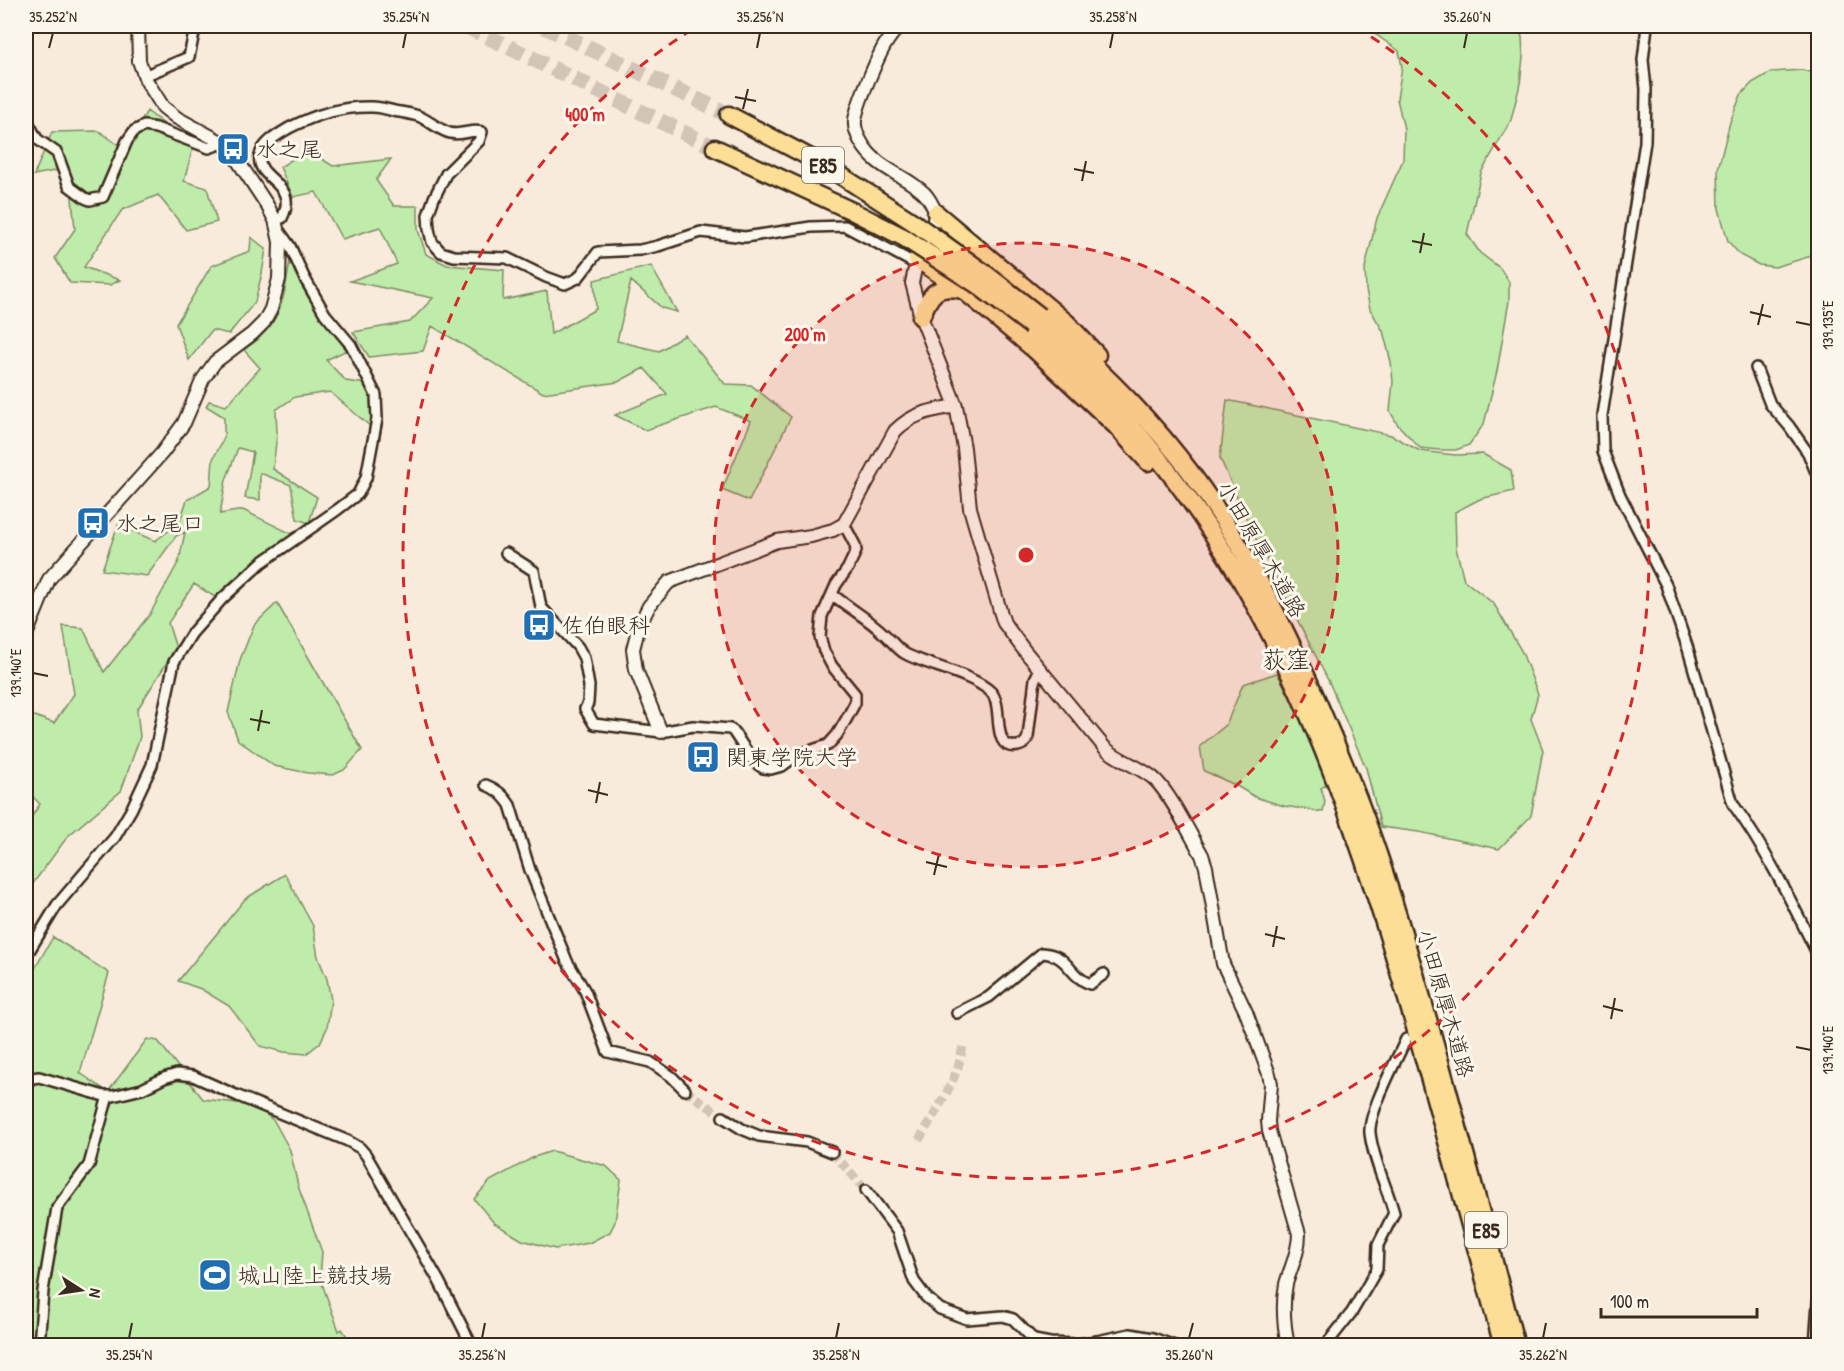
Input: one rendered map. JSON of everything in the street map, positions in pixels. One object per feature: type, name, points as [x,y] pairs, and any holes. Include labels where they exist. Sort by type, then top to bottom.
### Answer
[{"type":"highway","name":"小田原厚木道路","points":[[729,115],[826,166],[914,222],[987,274],[1036,321],[1131,424],[1170,472],[1209,528],[1242,580],[1305,705],[1335,777],[1363,853],[1448,1117],[1516,1346]]},
{"type":"highway","name":"小田原厚木道路","points":[[715,148],[903,237],[1036,321],[1099,369],[1142,413],[1179,457],[1218,511],[1264,591],[1296,654],[1335,742],[1383,869],[1407,944],[1503,1346]]},
{"type":"highway","points":[[936,213],[1067,323],[1113,372],[1142,413]]},
{"type":"highway","points":[[917,262],[963,290],[1035,350],[1116,426],[1186,508],[1242,580]]},
{"type":"highway","points":[[921,317],[927,302],[938,290],[946,288],[963,290]]},
{"type":"street","points":[[26,956],[57,905],[115,837],[131,810],[152,765],[174,662],[192,633],[222,600],[261,563],[358,494],[366,478],[377,419],[376,394],[351,345],[325,314],[304,278],[290,246],[247,173],[223,143],[177,118],[163,106],[144,76],[139,61],[138,26]]},
{"type":"street","points":[[144,76],[189,57],[194,33],[199,26]]},
{"type":"street","points":[[900,26],[884,45],[863,92],[855,120],[856,132],[867,153],[924,193],[931,201],[936,213],[930,234],[917,262],[912,283],[921,317],[956,406],[964,448],[970,508],[1000,614],[1009,631],[1105,748],[1115,757],[1146,773],[1160,784],[1202,855],[1223,964],[1246,1012],[1269,1074],[1269,1131],[1299,1234],[1299,1245],[1286,1287],[1284,1317],[1288,1346]]},
{"type":"street","points":[[1636,26],[1647,26],[1643,60],[1646,89],[1645,142],[1602,416],[1603,451],[1620,495],[1666,585],[1688,649],[1733,804],[1749,826],[1784,887],[1818,955]]},
{"type":"street","points":[[275,223],[282,218],[287,209],[286,200],[281,187],[260,166],[260,157],[266,145],[284,131],[321,114],[374,107],[419,116],[452,134],[465,134],[476,130],[482,132],[479,141],[446,174],[428,215],[432,242],[441,252],[454,256],[507,258],[546,278],[565,284],[578,278],[598,252],[640,250],[701,232],[745,237],[812,227],[845,226],[917,262]]},
{"type":"street","points":[[26,118],[37,139],[57,153],[69,186],[90,200],[104,197],[127,141],[134,131],[144,126],[156,128],[209,148],[223,143]]},
{"type":"street","points":[[26,635],[49,579],[162,453],[184,423],[203,379],[215,362],[264,322],[271,309],[279,279],[280,242],[275,223]]},
{"type":"street","points":[[1756,368],[1770,404],[1808,453],[1818,477]]},
{"type":"street","points":[[661,732],[636,670],[633,649],[644,616],[669,582],[777,541],[811,536],[833,530],[844,524],[896,431],[904,422],[916,415],[956,406]]},
{"type":"street","points":[[506,553],[534,571],[541,607],[578,647],[584,658],[589,686],[585,708],[594,724],[661,732],[699,725],[730,729],[733,730],[753,761],[766,769],[777,768],[796,755],[828,745],[847,718],[855,699],[853,691],[832,666],[820,638],[822,616],[836,585],[856,551],[844,524]]},
{"type":"street","points":[[833,595],[883,633],[905,654],[965,678],[990,691],[997,705],[1002,742],[1006,745],[1022,746],[1026,742],[1035,678],[1040,669]]},
{"type":"street","points":[[486,784],[497,789],[510,805],[530,870],[567,961],[585,991],[608,1052],[650,1062],[671,1076],[685,1090]]},
{"type":"street","points":[[957,1013],[989,998],[1042,953],[1059,956],[1079,980],[1090,984],[1104,974]]},
{"type":"street","points":[[1329,1346],[1329,1341],[1352,1312],[1377,1269],[1378,1245],[1394,1213],[1369,1131],[1376,1106],[1406,1039]]},
{"type":"street","points":[[26,1084],[32,1078],[39,1077],[97,1095],[108,1096],[142,1089],[177,1074],[193,1076],[360,1148],[439,1281],[472,1346]]},
{"type":"street","points":[[39,1346],[43,1291],[57,1208],[89,1165],[108,1096]]},
{"type":"street","points":[[723,1117],[742,1130],[759,1136],[807,1143],[832,1152]]},
{"type":"street","points":[[866,1190],[897,1232],[914,1281],[926,1297],[940,1309],[967,1319],[1003,1316],[1013,1319],[1034,1340],[1042,1342],[1076,1344],[1130,1334],[1153,1338],[1174,1346]]},
{"type":"street","points":[[1815,1346],[1818,1302]]},
{"type":"green space","points":[[1364,26],[1518,26],[1522,37],[1523,57],[1520,84],[1511,120],[1481,173],[1467,234],[1480,253],[1500,268],[1509,282],[1509,301],[1497,371],[1484,424],[1469,445],[1456,450],[1420,448],[1398,425],[1390,411],[1393,382],[1391,362],[1383,331],[1370,309],[1365,268],[1377,218],[1403,160],[1404,129],[1397,99],[1402,67],[1399,51]]},
{"type":"green space","points":[[1802,70],[1818,74],[1818,254],[1775,267],[1759,265],[1740,255],[1728,241],[1719,209],[1718,169],[1730,122],[1741,95],[1752,83],[1771,72]]},
{"type":"green space","points":[[147,111],[169,128],[195,141],[184,181],[207,188],[217,222],[186,230],[158,195],[122,210],[84,267],[120,280],[110,285],[70,283],[55,258],[75,229],[69,168],[34,175],[52,132],[99,131],[124,149]]},
{"type":"green space","points":[[307,150],[333,166],[391,159],[376,180],[394,206],[418,206],[418,230],[426,254],[447,265],[504,270],[503,300],[547,291],[551,334],[596,309],[594,280],[651,266],[677,312],[662,308],[631,281],[617,341],[659,351],[685,335],[725,384],[751,385],[791,417],[749,501],[722,490],[751,421],[716,407],[645,430],[615,415],[667,394],[644,368],[618,382],[543,393],[432,326],[423,351],[369,357],[353,332],[410,322],[433,298],[350,281],[397,264],[380,227],[342,239],[316,192],[293,197],[280,167]]},
{"type":"green space","points":[[251,237],[266,249],[255,302],[229,334],[212,330],[189,360],[176,324],[211,266],[250,251]]},
{"type":"green space","points":[[290,261],[301,286],[315,308],[347,350],[326,360],[346,381],[366,384],[373,399],[371,427],[330,392],[295,397],[276,410],[277,433],[273,469],[317,497],[309,523],[297,519],[291,485],[260,473],[260,500],[245,498],[253,452],[238,448],[226,480],[220,514],[243,510],[294,535],[260,556],[215,597],[194,584],[168,623],[176,648],[137,710],[140,737],[121,791],[68,836],[26,893],[26,825],[40,804],[26,790],[26,713],[54,723],[74,694],[63,626],[83,628],[104,672],[150,614],[179,561],[185,532],[176,536],[147,576],[102,570],[118,525],[155,541],[179,523],[187,500],[211,486],[213,459],[224,438],[224,417],[206,406],[209,401],[226,406],[260,368],[244,350],[256,341],[273,322],[282,301]]},
{"type":"green space","points":[[1227,400],[1391,435],[1420,451],[1455,455],[1483,454],[1511,470],[1514,491],[1480,499],[1455,512],[1456,548],[1464,580],[1494,604],[1522,652],[1538,694],[1531,719],[1543,750],[1531,816],[1499,849],[1419,832],[1381,827],[1366,768],[1329,682],[1253,533],[1220,458]]},
{"type":"green space","points":[[277,603],[362,750],[344,770],[333,775],[274,766],[238,740],[228,712],[240,660],[254,625]]},
{"type":"green space","points":[[1277,673],[1299,714],[1327,776],[1328,784],[1321,788],[1325,801],[1323,812],[1284,806],[1255,797],[1204,771],[1200,746],[1226,725],[1243,684]]},
{"type":"green space","points":[[285,874],[313,926],[318,957],[327,979],[331,1000],[327,1028],[320,1043],[306,1054],[260,1046],[229,1006],[201,989],[178,981],[245,899]]},
{"type":"green space","points":[[53,937],[109,973],[80,1073],[108,1092],[147,1039],[158,1041],[203,1099],[255,1105],[274,1121],[290,1150],[298,1186],[322,1252],[320,1278],[339,1331],[342,1329],[353,1345],[26,1345],[26,1069],[30,1068],[26,1060],[26,984]]},
{"type":"green space","points":[[552,1151],[606,1166],[621,1180],[615,1222],[610,1232],[589,1243],[555,1249],[522,1240],[494,1223],[474,1199],[490,1181],[534,1157]]},
{"type":"tunnel","points":[[466,26],[715,148]]},
{"type":"tunnel","points":[[544,26],[729,115]]},
{"type":"tunnel","points":[[919,1140],[952,1081],[963,1043]]},
{"type":"tunnel","points":[[685,1090],[723,1117]]},
{"type":"tunnel","points":[[832,1152],[866,1190]]},
{"type":"place","name":"水之尾","points":[[233,149]]},
{"type":"place","name":"水之尾口","points":[[93,523]]},
{"type":"place","name":"佐伯眼科","points":[[539,625]]},
{"type":"place","name":"関東学院大学","points":[[703,757]]},
{"type":"place","name":"城山陸上競技場","points":[[215,1275]]},
{"type":"district","name":"荻窪","points":[[1286,659]]}]
